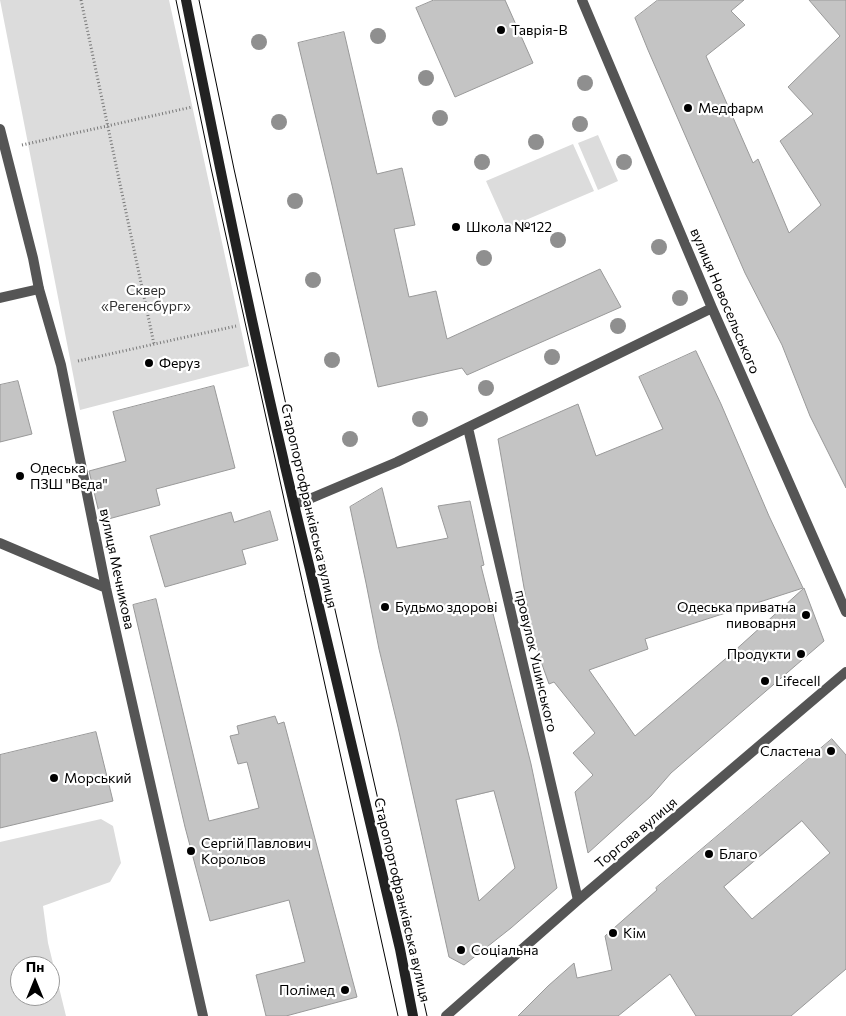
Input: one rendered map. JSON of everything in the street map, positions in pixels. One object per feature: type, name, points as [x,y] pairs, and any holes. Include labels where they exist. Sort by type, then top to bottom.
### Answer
[{"type":"main road","name":"Старопортофранківська вулиця","points":[[186,0],[252,322],[414,1016]]},
{"type":"street","name":"вулиця Новосельського","points":[[582,0],[712,308],[846,612]]},
{"type":"street","name":"вулиця Мечникова","points":[[0,129],[33,258],[39,289],[61,365],[106,588],[204,1016]]},
{"type":"street","points":[[0,298],[39,289]]},
{"type":"street","points":[[294,504],[397,462],[712,308]]},
{"type":"street","name":"провулок Ушинського","points":[[468,428],[578,900]]},
{"type":"street","points":[[0,543],[106,588]]},
{"type":"street","name":"Торгова вулиця","points":[[446,1016],[578,900],[846,672]]},
{"type":"path","points":[[81,0],[154,344]]},
{"type":"path","points":[[4,150],[207,103]]},
{"type":"path","points":[[61,365],[252,322]]},
{"type":"green space","name":"Сквер «Регенсбург»","points":[[0,0],[169,0],[249,366],[80,410]]},
{"type":"green space","points":[[598,135],[618,181],[598,190],[578,143]]},
{"type":"green space","points":[[573,144],[594,191],[507,228],[486,181]]},
{"type":"green space","points":[[101,819],[113,826],[121,863],[110,882],[43,906],[51,956],[10,956],[10,1006],[60,1006],[60,992],[66,1016],[0,1016],[0,842]]},
{"type":"building","points":[[434,0],[505,0],[533,63],[455,97],[416,8]]},
{"type":"building","points":[[658,0],[744,0],[731,11],[745,25],[706,56],[753,163],[758,159],[789,233],[821,205],[780,141],[813,114],[788,87],[840,36],[809,0],[846,0],[846,488],[810,416],[782,345],[745,273],[635,18]]},
{"type":"building","points":[[344,32],[377,174],[402,168],[415,225],[394,229],[409,297],[436,291],[447,339],[600,269],[621,307],[467,375],[462,368],[378,387],[298,43]]},
{"type":"building","points":[[696,351],[803,588],[645,639],[648,649],[589,670],[635,736],[731,654],[804,588],[824,641],[671,773],[651,796],[588,853],[575,792],[593,775],[573,753],[595,733],[554,682],[549,684],[533,639],[498,439],[578,404],[596,456],[663,429],[639,377]]},
{"type":"building","points":[[18,381],[32,434],[0,442],[0,385]]},
{"type":"building","points":[[214,386],[235,468],[156,489],[160,505],[101,521],[89,471],[126,461],[113,412]]},
{"type":"building","points":[[382,488],[397,548],[448,538],[438,506],[470,501],[484,565],[481,566],[531,764],[557,888],[464,965],[449,957],[379,649],[350,507]],"holes":[[[494,791],[515,868],[479,901],[456,800]]]},
{"type":"building","points":[[270,511],[278,540],[242,550],[246,564],[165,587],[150,536],[231,512],[234,522]]},
{"type":"building","points":[[156,599],[209,821],[259,808],[247,762],[238,764],[230,736],[239,734],[237,726],[275,716],[278,724],[284,722],[357,997],[286,1016],[266,1016],[256,975],[305,962],[289,900],[210,921],[185,827],[133,605]]},
{"type":"building","name":"Морський","points":[[96,732],[113,801],[0,828],[0,755]]},
{"type":"building","points":[[832,739],[846,755],[846,969],[791,1016],[696,1016],[670,974],[618,1016],[518,1016],[574,963],[577,978],[612,970],[605,936],[657,890],[656,888]],"holes":[[[802,821],[830,853],[752,919],[724,887]]]},
{"type":"tram line","points":[[176,0],[211,168],[398,1016]]},
{"type":"tram line","points":[[199,0],[307,500],[324,561],[427,1016]]},
{"type":"place","name":"Таврія-В","points":[[501,30]]},
{"type":"place","name":"Медфарм","points":[[688,108]]},
{"type":"place","name":"Школа №122","points":[[456,227]]},
{"type":"place","name":"Феруз","points":[[149,363]]},
{"type":"place","name":"Одеська ПЗШ \"Вєда\"","points":[[20,476]]},
{"type":"place","name":"Будьмо здорові","points":[[385,607]]},
{"type":"place","name":"Одеська приватна пивоварня","points":[[806,615]]},
{"type":"place","name":"Продукти","points":[[801,654]]},
{"type":"place","name":"Lifecell","points":[[765,681]]},
{"type":"place","name":"Сластена","points":[[831,751]]},
{"type":"place","name":"Морський","points":[[54,778]]},
{"type":"place","name":"Сергій Павлович Корольов","points":[[191,851]]},
{"type":"place","name":"Благо","points":[[709,854]]},
{"type":"place","name":"Кім","points":[[613,933]]},
{"type":"place","name":"Соціальна","points":[[461,950]]},
{"type":"place","name":"Полімед","points":[[345,990]]}]
